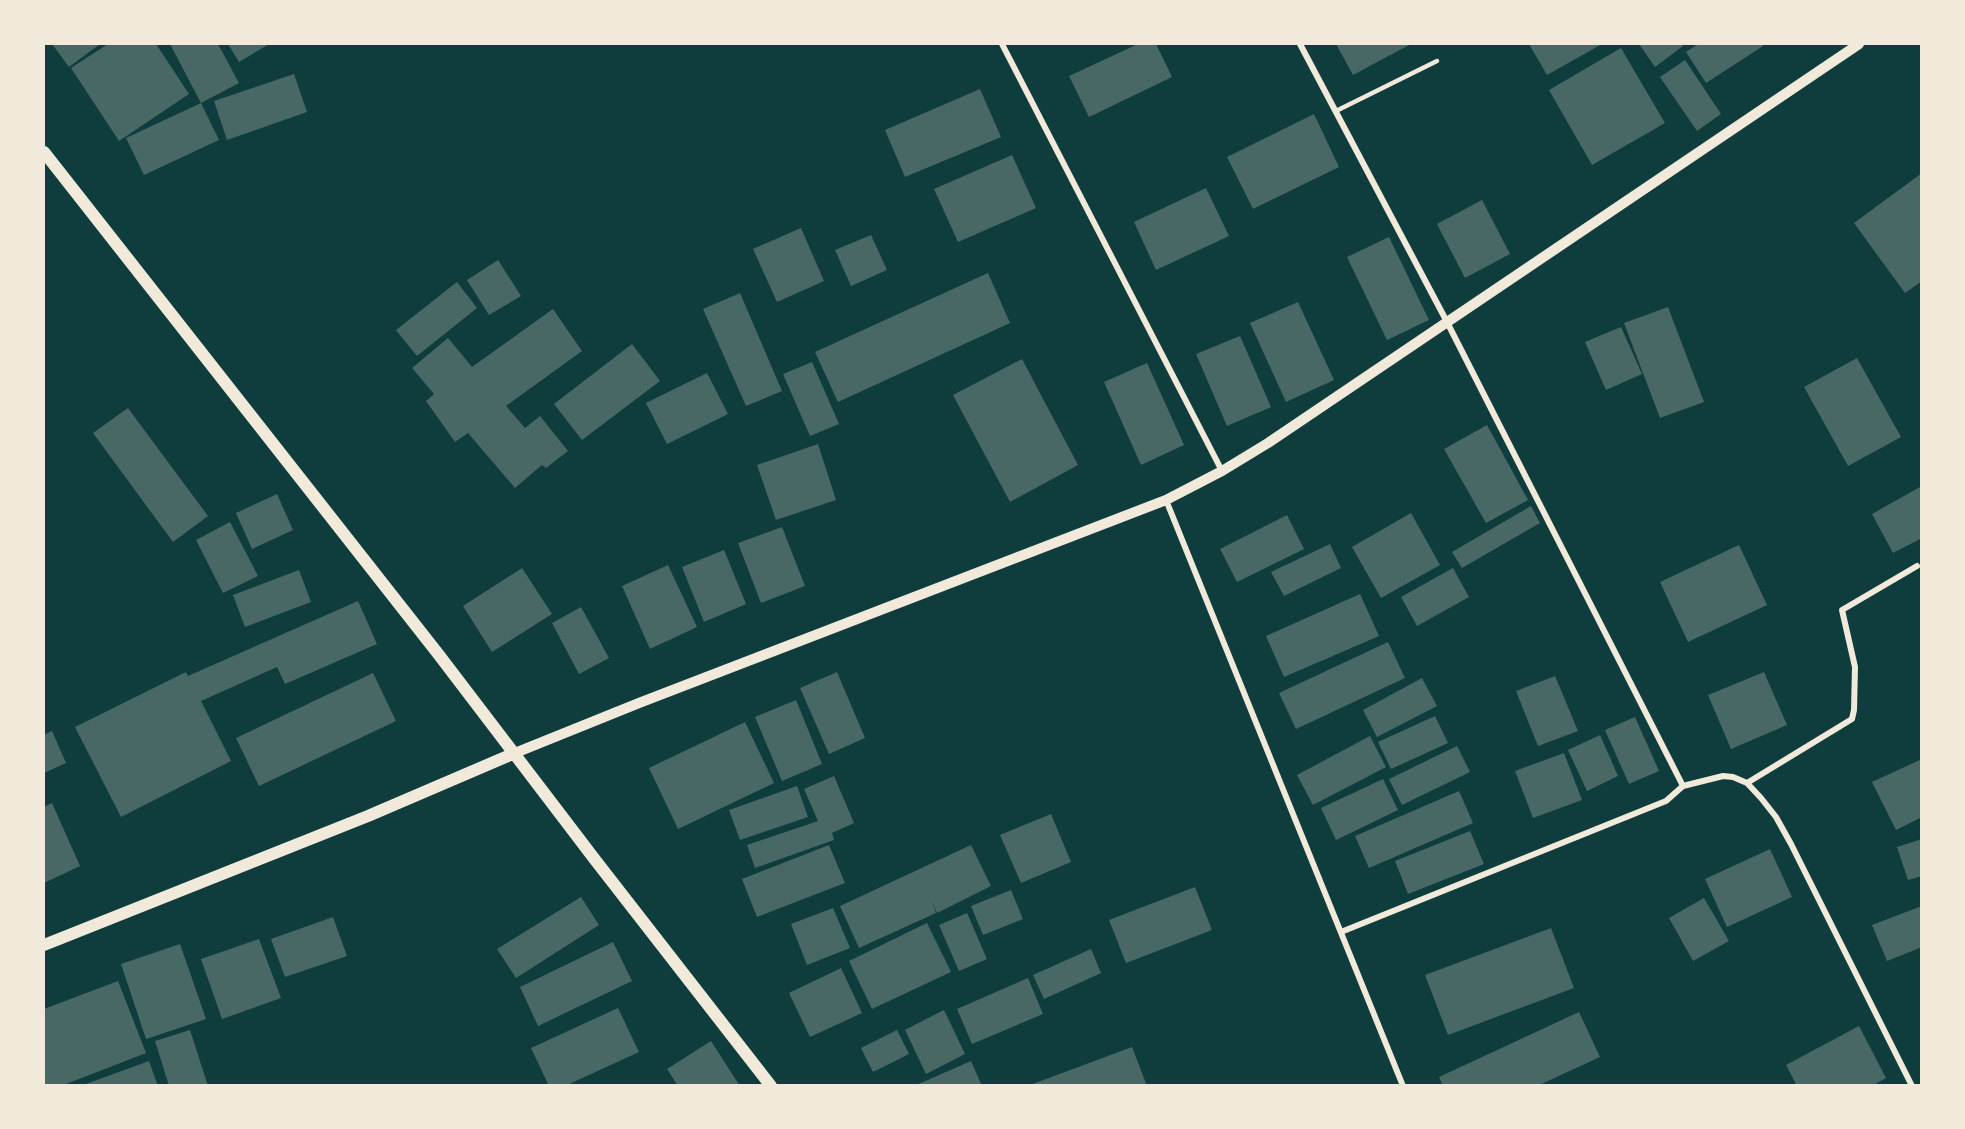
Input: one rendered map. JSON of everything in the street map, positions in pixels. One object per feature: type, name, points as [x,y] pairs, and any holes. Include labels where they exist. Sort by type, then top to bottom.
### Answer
[{"type":"main road","points":[[44,152],[515,753],[771,1086]]},
{"type":"main road","points":[[44,945],[368,816],[515,753]]},
{"type":"street","points":[[1002,44],[1222,471]]},
{"type":"street","points":[[1300,44],[1447,322],[1683,786]]},
{"type":"street","points":[[515,753],[1166,500],[1222,471],[1268,443],[1859,44]]},
{"type":"street","points":[[1166,500],[1403,1086]]},
{"type":"street","points":[[1747,783],[1852,719],[1854,716],[1855,667],[1842,610],[1917,566]]},
{"type":"street","points":[[1341,932],[1666,801],[1683,786],[1723,776],[1733,777],[1747,783],[1776,817],[1912,1086]]},
{"type":"lane","points":[[1336,111],[1437,61]]},
{"type":"building","points":[[52,44],[100,44],[69,67]]},
{"type":"building","points":[[108,44],[156,44],[189,94],[119,141],[71,68]]},
{"type":"building","points":[[170,44],[218,44],[239,83],[201,103]]},
{"type":"building","points":[[228,44],[269,44],[239,62]]},
{"type":"building","points":[[1138,44],[1156,44],[1172,77],[1089,117],[1069,76]]},
{"type":"building","points":[[1336,44],[1411,44],[1353,75]]},
{"type":"building","points":[[1529,44],[1602,44],[1547,75]]},
{"type":"building","points":[[1639,44],[1681,44],[1683,46],[1655,67]]},
{"type":"building","points":[[1698,44],[1761,44],[1763,46],[1706,83],[1686,52]]},
{"type":"building","points":[[1621,48],[1665,123],[1592,165],[1549,90]]},
{"type":"building","points":[[1685,60],[1721,114],[1697,131],[1660,77]]},
{"type":"building","points":[[294,74],[307,112],[227,140],[214,101]]},
{"type":"building","points":[[980,89],[1001,137],[905,177],[885,130]]},
{"type":"building","points":[[201,103],[219,140],[144,175],[126,138]]},
{"type":"building","points":[[1314,114],[1339,167],[1253,209],[1227,157]]},
{"type":"building","points":[[1012,155],[1036,208],[958,242],[934,189]]},
{"type":"building","points":[[1922,173],[1922,281],[1905,293],[1854,223]]},
{"type":"building","points":[[1206,188],[1229,236],[1156,270],[1134,222]]},
{"type":"building","points":[[1482,200],[1510,254],[1465,278],[1437,224]]},
{"type":"building","points":[[801,228],[824,281],[777,302],[753,249]]},
{"type":"building","points":[[871,235],[887,270],[851,286],[835,250]]},
{"type":"building","points":[[1389,237],[1429,320],[1387,340],[1347,257]]},
{"type":"building","points":[[498,260],[521,296],[489,315],[467,280]]},
{"type":"building","points":[[988,273],[1010,323],[838,402],[815,352]]},
{"type":"building","points":[[457,282],[477,308],[417,356],[396,330]]},
{"type":"building","points":[[740,293],[782,391],[746,406],[703,309]]},
{"type":"building","points":[[1298,302],[1334,380],[1286,402],[1250,323]]},
{"type":"building","points":[[1668,307],[1704,402],[1660,418],[1624,323]]},
{"type":"building","points":[[553,309],[582,351],[506,406],[525,428],[540,416],[568,451],[546,468],[542,465],[515,488],[468,433],[455,442],[426,401],[434,394],[412,368],[448,338],[472,367]]},
{"type":"building","points":[[1621,327],[1642,374],[1606,390],[1585,342]]},
{"type":"building","points":[[1240,336],[1271,407],[1227,426],[1196,354]]},
{"type":"building","points":[[632,344],[660,381],[582,440],[554,404]]},
{"type":"building","points":[[1857,358],[1901,437],[1848,466],[1804,387]]},
{"type":"building","points":[[1022,359],[1078,465],[1010,502],[953,395]]},
{"type":"building","points":[[812,362],[839,424],[810,436],[783,374]]},
{"type":"building","points":[[1147,363],[1184,445],[1141,465],[1104,382]]},
{"type":"building","points":[[707,373],[728,414],[667,444],[646,403]]},
{"type":"building","points":[[128,408],[208,516],[173,542],[93,433]]},
{"type":"building","points":[[1487,425],[1528,500],[1486,523],[1444,449]]},
{"type":"building","points":[[818,444],[836,500],[776,520],[757,465]]},
{"type":"building","points":[[1920,487],[1922,491],[1922,538],[1893,553],[1872,514]]},
{"type":"building","points":[[277,494],[293,530],[252,549],[236,513]]},
{"type":"building","points":[[1531,506],[1540,523],[1462,568],[1452,552]]},
{"type":"building","points":[[1411,513],[1440,565],[1381,598],[1352,547]]},
{"type":"building","points":[[1287,515],[1304,549],[1237,582],[1220,549]]},
{"type":"building","points":[[230,522],[258,576],[223,593],[196,540]]},
{"type":"building","points":[[782,527],[805,586],[761,603],[738,543]]},
{"type":"building","points":[[1330,544],[1341,568],[1284,596],[1271,572]]},
{"type":"building","points":[[1739,545],[1767,605],[1688,642],[1660,582]]},
{"type":"building","points":[[724,550],[746,604],[704,622],[682,567]]},
{"type":"building","points":[[668,565],[697,627],[650,649],[622,586]]},
{"type":"building","points":[[522,568],[552,614],[492,652],[463,606]]},
{"type":"building","points":[[1453,568],[1469,597],[1417,626],[1401,597]]},
{"type":"building","points":[[299,570],[311,602],[245,627],[233,595]]},
{"type":"building","points":[[1360,594],[1379,636],[1284,677],[1266,636]]},
{"type":"building","points":[[358,601],[377,644],[285,684],[277,667],[201,701],[231,761],[121,817],[75,727],[186,672],[188,676]]},
{"type":"building","points":[[581,607],[609,658],[579,674],[552,623]]},
{"type":"building","points":[[1388,642],[1405,678],[1296,729],[1279,693]]},
{"type":"building","points":[[837,672],[865,738],[829,754],[800,688]]},
{"type":"building","points":[[1764,672],[1787,725],[1731,749],[1708,695]]},
{"type":"building","points":[[373,673],[396,721],[259,786],[236,738]]},
{"type":"building","points":[[1555,676],[1578,731],[1538,746],[1516,691]]},
{"type":"building","points":[[1422,678],[1437,706],[1377,737],[1363,710]]},
{"type":"building","points":[[796,700],[822,764],[782,781],[755,717]]},
{"type":"building","points":[[1435,716],[1448,743],[1391,769],[1378,742]]},
{"type":"building","points":[[1635,717],[1659,771],[1629,784],[1605,730]]},
{"type":"building","points":[[745,722],[774,783],[678,829],[649,768]]},
{"type":"building","points":[[52,731],[66,763],[44,773],[44,735]]},
{"type":"building","points":[[1600,735],[1618,776],[1587,791],[1568,750]]},
{"type":"building","points":[[1370,736],[1386,767],[1313,805],[1297,775]]},
{"type":"building","points":[[1457,746],[1470,772],[1402,805],[1389,779]]},
{"type":"building","points":[[1564,753],[1582,800],[1533,818],[1515,771]]},
{"type":"building","points":[[1922,759],[1922,817],[1896,830],[1872,782]]},
{"type":"building","points":[[834,776],[854,823],[832,833],[834,840],[755,868],[747,845],[818,821],[804,789]]},
{"type":"building","points":[[1383,779],[1398,810],[1336,840],[1321,808]]},
{"type":"building","points":[[797,786],[808,817],[740,840],[729,810]]},
{"type":"building","points":[[1459,791],[1473,823],[1369,868],[1355,836]]},
{"type":"building","points":[[52,803],[80,866],[44,883],[44,807]]},
{"type":"building","points":[[1051,814],[1071,862],[1021,883],[1000,835]]},
{"type":"building","points":[[1470,831],[1484,864],[1408,894],[1395,861]]},
{"type":"building","points":[[1922,839],[1922,876],[1908,880],[1897,847]]},
{"type":"building","points":[[829,845],[845,883],[757,917],[742,879]]},
{"type":"building","points":[[971,845],[991,886],[937,913],[932,902],[936,913],[859,948],[840,906]]},
{"type":"building","points":[[1770,849],[1792,897],[1727,927],[1705,879]]},
{"type":"building","points":[[1195,887],[1212,930],[1126,963],[1109,920]]},
{"type":"building","points":[[1011,890],[1023,919],[983,935],[971,906]]},
{"type":"building","points":[[581,897],[599,925],[516,978],[497,949]]},
{"type":"building","points":[[1704,898],[1729,941],[1693,961],[1669,918]]},
{"type":"building","points":[[1922,906],[1922,947],[1887,961],[1872,925]]},
{"type":"building","points":[[833,908],[850,948],[807,965],[791,924]]},
{"type":"building","points":[[967,913],[987,959],[959,971],[939,925]]},
{"type":"building","points":[[333,917],[347,956],[285,977],[271,939]]},
{"type":"building","points":[[927,923],[951,972],[872,1009],[849,961]]},
{"type":"building","points":[[1551,928],[1574,988],[1448,1035],[1425,975]]},
{"type":"building","points":[[259,939],[281,998],[222,1019],[201,959]]},
{"type":"building","points":[[613,942],[632,981],[538,1026],[520,987]]},
{"type":"building","points":[[180,944],[206,1019],[146,1039],[121,964]]},
{"type":"building","points":[[1091,949],[1101,973],[1044,999],[1033,975]]},
{"type":"building","points":[[841,968],[862,1013],[810,1037],[789,993]]},
{"type":"building","points":[[1028,978],[1043,1014],[972,1044],[957,1009]]},
{"type":"building","points":[[118,981],[146,1053],[61,1086],[44,1086],[44,1009]]},
{"type":"building","points":[[618,1008],[639,1052],[565,1086],[549,1086],[531,1048]]},
{"type":"building","points":[[944,1010],[965,1054],[926,1074],[905,1030]]},
{"type":"building","points":[[1579,1012],[1600,1057],[1537,1086],[1443,1086],[1439,1077]]},
{"type":"building","points":[[1859,1026],[1886,1078],[1872,1086],[1797,1086],[1786,1065]]},
{"type":"building","points":[[190,1030],[208,1086],[169,1086],[155,1041]]},
{"type":"building","points":[[897,1030],[909,1054],[873,1072],[861,1048]]},
{"type":"building","points":[[711,1041],[740,1086],[678,1086],[667,1069]]},
{"type":"building","points":[[1132,1047],[1147,1086],[1030,1086],[1030,1085]]},
{"type":"building","points":[[149,1061],[158,1086],[83,1086],[83,1085]]},
{"type":"building","points":[[971,1061],[982,1086],[914,1086]]}]
